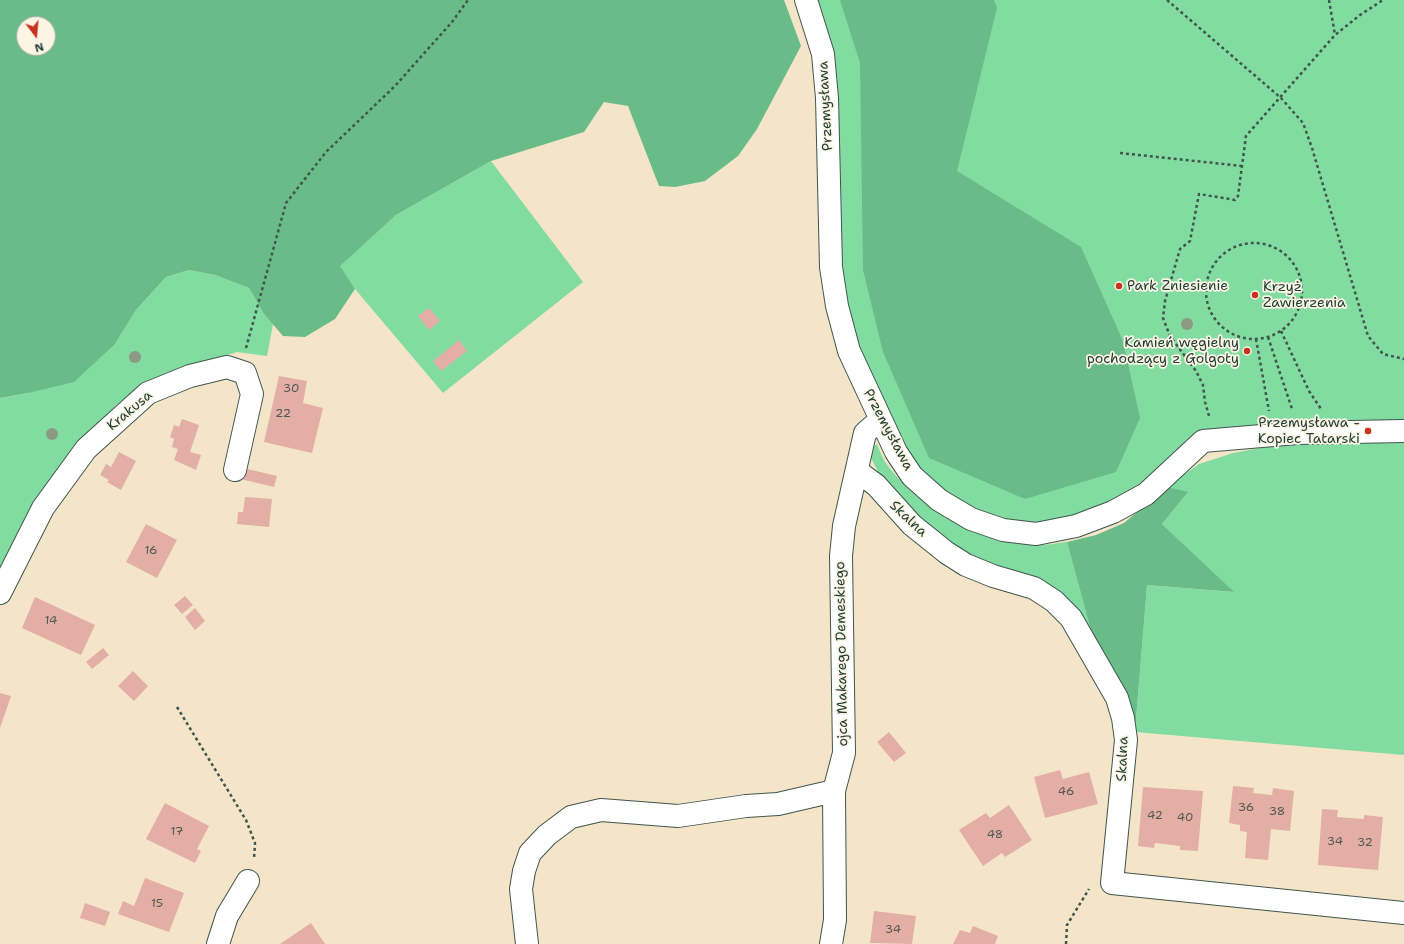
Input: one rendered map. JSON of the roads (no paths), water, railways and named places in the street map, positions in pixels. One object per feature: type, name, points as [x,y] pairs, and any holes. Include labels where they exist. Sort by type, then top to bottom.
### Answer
[{"type":"street","name":"Przemysława","points":[[806,0],[823,54],[827,98],[831,267],[837,306],[849,351],[896,452],[912,476],[939,500],[971,518],[1003,530],[1036,534],[1076,526],[1113,512],[1146,494],[1203,441],[1297,433],[1404,431]]},
{"type":"street","name":"Krakusa","points":[[0,593],[43,508],[86,449],[148,393],[190,376],[227,367],[245,373],[252,394],[235,470]]},
{"type":"street","name":"ojca Makarego Demeskiego","points":[[831,944],[835,920],[834,791],[844,753],[841,556],[844,526],[865,434],[880,420]]},
{"type":"street","name":"Skalna","points":[[857,471],[876,485],[912,525],[947,553],[966,565],[993,576],[1034,588],[1054,601],[1071,618],[1117,698],[1123,718],[1126,740],[1112,883],[1404,913]]},
{"type":"street","points":[[527,944],[521,889],[524,871],[530,853],[547,835],[571,817],[601,810],[678,816],[746,806],[778,804],[834,791]]},
{"type":"street","points":[[218,944],[227,916],[248,881]]},
{"type":"place","name":"Park Zniesienie","points":[[1119,286]]},
{"type":"place","name":"Krzyż Zawierzenia","points":[[1255,295]]},
{"type":"place","name":"Kamień węgielny pochodzący z Golgoty","points":[[1247,351]]},
{"type":"place","name":"Przemysława - Kopiec Tatarski","points":[[1368,431]]}]
